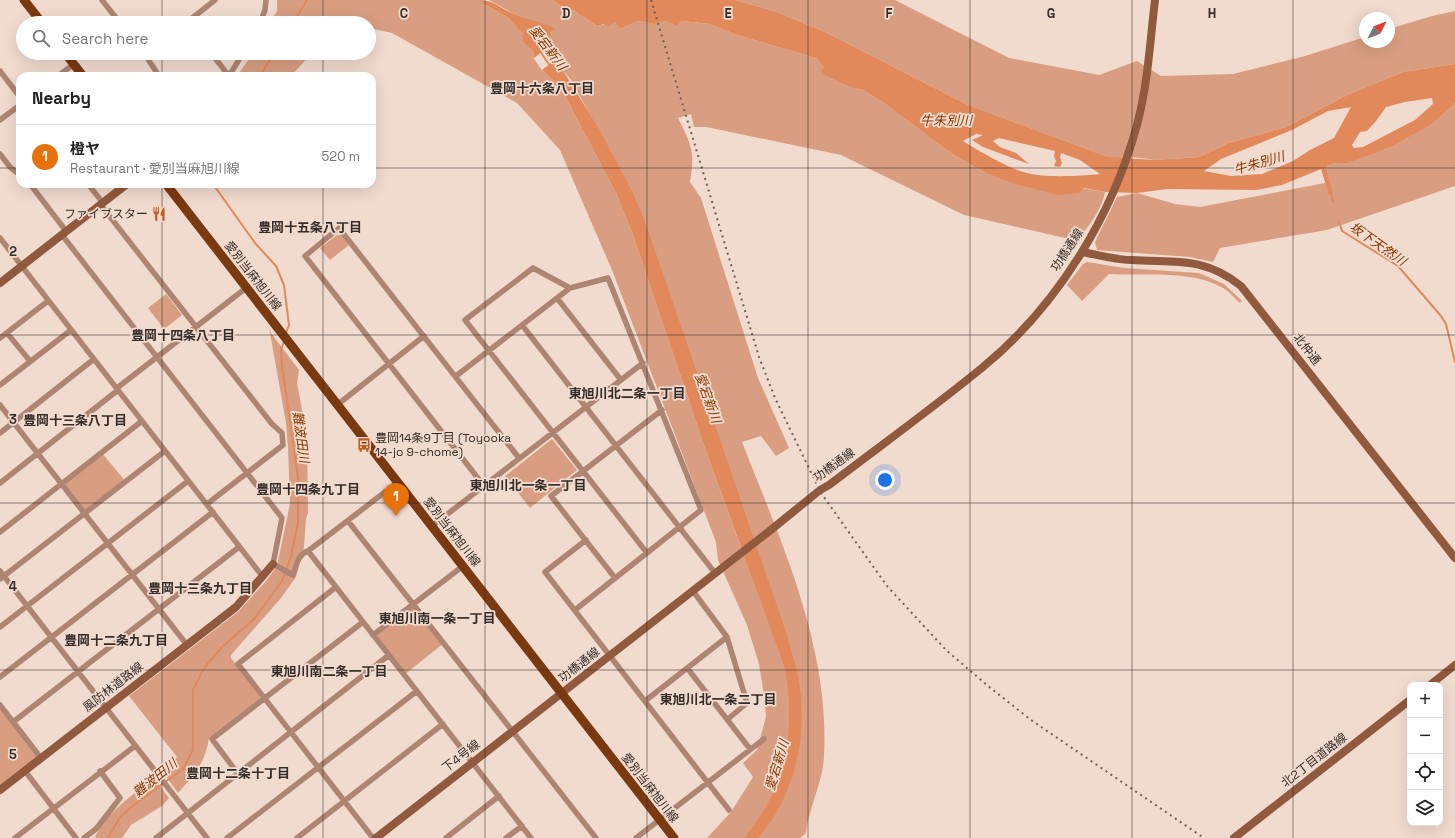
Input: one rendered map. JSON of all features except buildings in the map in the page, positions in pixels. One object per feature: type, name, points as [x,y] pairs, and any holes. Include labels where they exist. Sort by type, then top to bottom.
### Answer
[{"type":"main road","points":[[24,0],[37,16]]},
{"type":"main road","points":[[71,60],[80,72]]},
{"type":"main road","name":"愛別当麻旭川線","points":[[169,188],[674,838]]},
{"type":"street","points":[[102,0],[114,16]]},
{"type":"street","points":[[263,16],[266,0]]},
{"type":"street","name":"功橋通線","points":[[562,694],[820,490],[829,485],[983,367],[1034,316],[1083,252],[1114,190],[1137,124],[1144,90],[1155,0]]},
{"type":"street","points":[[194,16],[212,1]]},
{"type":"street","points":[[61,72],[69,60]]},
{"type":"street","points":[[149,60],[156,72]]},
{"type":"street","points":[[216,60],[226,72]]},
{"type":"street","points":[[231,72],[239,60]]},
{"type":"street","points":[[0,71],[16,92]]},
{"type":"street","points":[[0,120],[16,108]]},
{"type":"street","points":[[0,154],[10,167],[16,172]]},
{"type":"street","points":[[33,188],[64,233],[156,357],[282,518],[276,565],[293,575],[300,557],[398,482]]},
{"type":"street","points":[[91,188],[196,327],[272,424],[282,433],[282,445],[248,474],[207,504]]},
{"type":"street","points":[[0,283],[122,188]]},
{"type":"street","points":[[484,486],[305,256],[339,228],[519,458]]},
{"type":"street","points":[[0,238],[263,577]]},
{"type":"street","name":"北仲通","points":[[1083,252],[1129,260],[1197,264],[1220,271],[1241,286],[1455,558]]},
{"type":"street","points":[[570,288],[533,268],[465,320],[647,553]]},
{"type":"street","points":[[456,376],[570,288],[608,278],[701,510],[575,610]]},
{"type":"street","points":[[0,483],[156,357],[246,288]]},
{"type":"street","points":[[557,298],[621,380]]},
{"type":"street","points":[[0,338],[48,300]]},
{"type":"street","points":[[522,325],[715,573]]},
{"type":"street","points":[[0,385],[71,330]]},
{"type":"street","points":[[7,333],[30,361]]},
{"type":"street","points":[[337,405],[424,336]]},
{"type":"street","points":[[0,433],[94,360]]},
{"type":"street","points":[[432,526],[643,363]]},
{"type":"street","points":[[0,405],[187,645]]},
{"type":"street","points":[[615,578],[551,496],[662,410]]},
{"type":"street","points":[[0,532],[142,421]]},
{"type":"street","points":[[165,451],[85,514],[1,575],[27,606],[207,838]]},
{"type":"street","points":[[0,627],[188,481]]},
{"type":"street","points":[[0,677],[213,512]]},
{"type":"street","points":[[348,521],[596,838]]},
{"type":"street","points":[[586,540],[545,572],[729,810]]},
{"type":"street","points":[[13,722],[239,546]]},
{"type":"street","points":[[308,551],[531,838]]},
{"type":"street","name":"風防林道路線","points":[[0,790],[236,607],[276,565]]},
{"type":"street","points":[[373,635],[463,566]]},
{"type":"street","points":[[336,587],[238,664],[374,838]]},
{"type":"street","points":[[693,591],[727,637],[747,703],[728,719]]},
{"type":"street","points":[[238,774],[212,739],[363,622]]},
{"type":"street","points":[[645,701],[727,637]]},
{"type":"street","points":[[156,838],[389,655]]},
{"type":"street","points":[[1434,682],[1455,665]]},
{"type":"street","points":[[688,668],[750,749]]},
{"type":"street","points":[[227,838],[416,691]]},
{"type":"street","name":"下4号線","points":[[374,838],[562,694]]},
{"type":"street","name":"北2丁目道路線","points":[[1234,838],[1407,702]]},
{"type":"street","points":[[0,705],[41,758]]},
{"type":"street","points":[[297,838],[443,724]]},
{"type":"street","points":[[636,838],[764,739]]},
{"type":"street","points":[[15,838],[53,807],[135,746]]},
{"type":"street","points":[[25,771],[76,838]]},
{"type":"street","points":[[84,838],[96,829],[120,798],[100,771]]},
{"type":"street","points":[[446,838],[499,796]]},
{"type":"street","points":[[506,838],[522,826]]},
{"type":"shaded area","points":[[277,0],[477,0],[507,17],[523,34],[523,42],[533,51],[534,59],[542,70],[557,84],[565,96],[616,193],[632,232],[707,454],[741,548],[753,538],[724,456],[606,144],[571,80],[548,48],[531,29],[552,35],[550,32],[555,29],[512,13],[489,0],[553,0],[566,10],[574,10],[597,26],[616,22],[620,29],[638,21],[655,24],[666,21],[677,26],[682,21],[710,24],[737,35],[816,58],[824,68],[853,88],[863,90],[884,103],[952,154],[984,172],[1105,192],[1098,211],[1078,241],[964,215],[841,155],[706,127],[694,127],[691,114],[678,118],[691,149],[692,164],[690,182],[701,198],[758,378],[789,448],[776,456],[761,436],[742,442],[787,556],[800,595],[811,635],[819,675],[824,715],[823,766],[806,833],[800,838],[707,838],[731,812],[753,777],[743,763],[757,750],[766,717],[759,664],[747,625],[718,560],[716,542],[612,270],[560,150],[517,103],[392,33],[376,30],[376,16],[274,16],[277,11]]},
{"type":"shaded area","points":[[735,0],[895,0],[1009,58],[1099,75],[1137,61],[1161,76],[1233,74],[1305,56],[1359,39],[1359,48],[1395,48],[1395,27],[1455,11],[1455,64],[1403,72],[1349,94],[1286,127],[1229,143],[1199,157],[1155,160],[1127,156],[1123,165],[1108,157],[966,104],[825,32],[774,11]]},
{"type":"shaded area","points":[[248,60],[306,60],[295,72],[240,72]]},
{"type":"shaded area","points":[[1455,103],[1455,186],[1327,230],[1220,248],[1213,262],[1190,257],[1097,250],[1095,242],[1117,197],[1137,193],[1175,204],[1200,207],[1330,182],[1326,166],[1336,163],[1348,163]]},
{"type":"shaded area","points":[[337,235],[342,235],[349,245],[330,260],[320,248]]},
{"type":"shaded area","points":[[1087,262],[1124,268],[1199,273],[1224,284],[1242,301],[1240,303],[1224,288],[1196,278],[1166,275],[1109,274],[1082,301],[1067,285],[1083,264]]},
{"type":"shaded area","points":[[166,294],[182,315],[164,329],[148,308]]},
{"type":"shaded area","points":[[269,327],[271,333],[299,370],[297,383],[307,437],[308,513],[306,518],[304,547],[296,577],[281,598],[231,655],[231,658],[260,696],[260,699],[209,738],[202,761],[178,793],[162,771],[177,757],[129,696],[239,611],[266,581],[277,566],[290,504],[286,423]]},
{"type":"shaded area","points":[[552,439],[577,470],[530,508],[505,476]]},
{"type":"shaded area","points":[[102,453],[126,482],[85,514],[61,484]]},
{"type":"shaded area","points":[[413,603],[444,643],[404,675],[373,635]]},
{"type":"shaded area","points":[[0,705],[41,758],[0,790]]},
{"type":"shaded area","points":[[154,778],[169,798],[162,806],[131,825],[122,838],[95,838],[99,829],[112,813]]},
{"type":"water","points":[[477,0],[488,1],[507,11],[556,29],[550,32],[552,36],[532,30],[548,47],[534,58],[533,51],[523,42],[523,34],[507,17]]},
{"type":"water","name":"牛朱別川","points":[[553,0],[735,0],[774,11],[825,32],[966,104],[1108,157],[1155,160],[1199,157],[1229,143],[1286,127],[1349,94],[1403,72],[1455,64],[1455,103],[1430,125],[1392,146],[1348,163],[1336,163],[1326,166],[1333,194],[1329,195],[1321,169],[1282,185],[1256,190],[1167,189],[1137,193],[1105,192],[1084,188],[1079,193],[1058,195],[1015,184],[984,172],[952,154],[884,103],[863,90],[853,88],[825,75],[821,71],[824,68],[816,58],[737,35],[710,24],[682,21],[677,26],[666,21],[655,24],[638,21],[620,29],[615,22],[608,27],[604,24],[597,26],[574,10],[566,10]],"holes":[[[1432,98],[1433,104],[1415,120],[1363,147],[1354,148],[1352,145],[1360,132],[1367,131],[1386,107],[1405,102]],[[1351,107],[1334,138],[1310,150],[1293,161],[1262,174],[1231,176],[1204,171],[1221,159],[1292,130],[1328,111]],[[976,134],[983,135],[972,140],[983,147],[1029,164],[1016,153],[1000,147],[993,141],[999,138],[1055,151],[1054,156],[1056,161],[1054,166],[1060,167],[1062,163],[1060,157],[1061,153],[1080,160],[1100,174],[1073,176],[1035,175],[1003,164],[963,141]]]},
{"type":"water","points":[[556,59],[599,129],[633,193],[647,227],[787,635],[798,676],[802,719],[796,762],[790,783],[782,802],[771,821],[758,838],[744,838],[770,800],[784,758],[788,737],[789,714],[785,668],[707,454],[632,232],[616,193],[565,96],[557,84],[542,70]]},
{"type":"waterway","name":"難波田川","points":[[297,16],[307,0]]},
{"type":"waterway","name":"愛宕新川","points":[[540,51],[550,66]]},
{"type":"waterway","name":"難波田川","points":[[262,72],[270,60]]},
{"type":"waterway","name":"難波田川","points":[[216,188],[255,243],[276,266],[284,285],[289,325],[286,333]]},
{"type":"waterway","name":"坂下天然川","points":[[1331,193],[1333,201]]},
{"type":"waterway","name":"坂下天然川","points":[[1339,221],[1342,231],[1398,266],[1441,316],[1446,324],[1455,362]]},
{"type":"waterway","name":"難波田川","points":[[108,838],[120,817],[139,801],[183,769],[193,750],[193,690],[204,668],[222,647],[254,619],[282,581],[290,560],[298,523],[298,477],[282,366],[281,350],[284,341]]},
{"type":"railway","points":[[651,0],[759,357],[775,398],[821,493],[887,586],[946,650],[1031,720],[1204,838]]},
{"type":"place","name":"ファイブスター","points":[[159,214]]},
{"type":"place","name":"豊岡14条9丁目 (Toyooka 14-jo 9-chome)","points":[[364,445]]},
{"type":"place","name":"橙ヤ","points":[[396,516]]},
{"type":"district","name":"豊岡十六条八丁目","points":[[542,88]]},
{"type":"district","name":"豊岡十五条八丁目","points":[[310,227]]},
{"type":"district","name":"豊岡十四条八丁目","points":[[183,335]]},
{"type":"district","name":"東旭川北二条一丁目","points":[[627,393]]},
{"type":"district","name":"豊岡十三条八丁目","points":[[75,420]]},
{"type":"district","name":"東旭川北一条一丁目","points":[[528,485]]},
{"type":"district","name":"豊岡十四条九丁目","points":[[308,489]]},
{"type":"district","name":"豊岡十三条九丁目","points":[[200,588]]},
{"type":"district","name":"東旭川南一条一丁目","points":[[437,618]]},
{"type":"district","name":"豊岡十二条九丁目","points":[[116,640]]},
{"type":"district","name":"東旭川南二条一丁目","points":[[329,671]]},
{"type":"district","name":"東旭川北一条二丁目","points":[[718,699]]},
{"type":"district","name":"豊岡十二条十丁目","points":[[238,773]]}]
